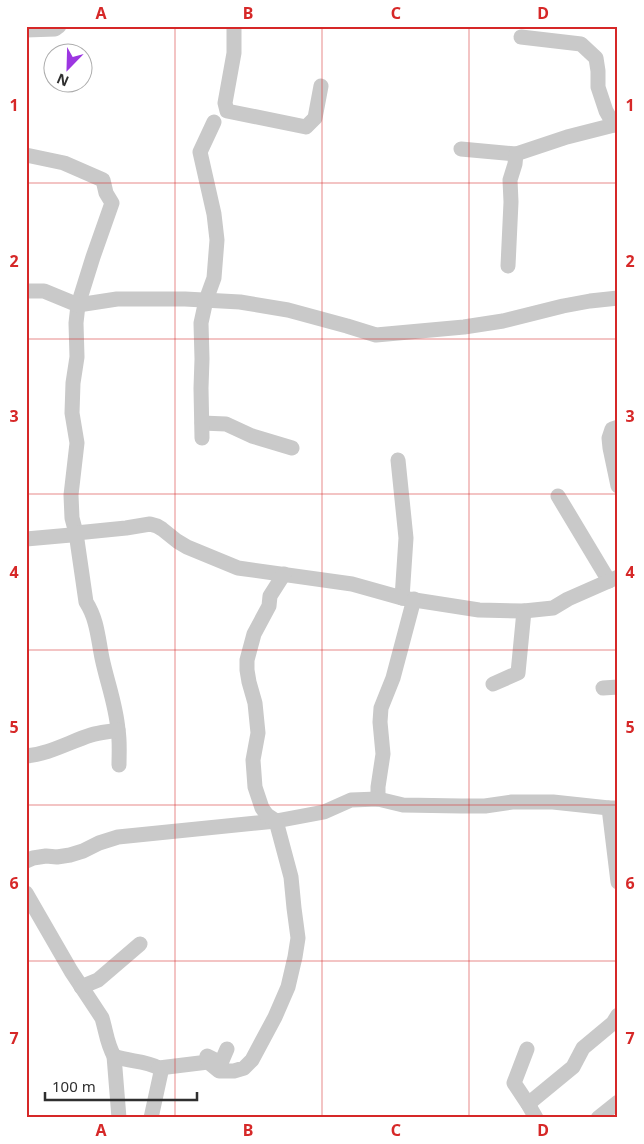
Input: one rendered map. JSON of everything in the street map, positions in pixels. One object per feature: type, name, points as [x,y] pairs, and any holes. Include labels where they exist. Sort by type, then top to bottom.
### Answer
[{"type":"street","points":[[26,30],[55,29],[59,26]]},
{"type":"street","points":[[234,26],[234,53],[225,102],[227,111],[306,127],[315,118],[322,86]]},
{"type":"street","points":[[460,149],[516,154],[567,137],[616,125],[606,111],[598,87],[596,58],[581,44],[521,37]]},
{"type":"street","points":[[214,122],[200,152],[214,214],[217,240],[214,278],[206,300],[201,323],[202,430],[226,424],[252,436],[292,448]]},
{"type":"street","points":[[508,266],[510,180],[516,154]]},
{"type":"street","points":[[26,155],[64,163],[103,180],[106,193],[112,203],[78,306],[76,323],[77,357],[72,397],[72,413],[77,443],[71,495],[72,518],[86,602],[92,611],[97,629],[118,730],[119,765]]},
{"type":"street","points":[[26,291],[44,292],[78,306],[116,299],[149,298],[240,302],[288,310],[376,335],[464,327],[504,321],[563,306],[618,298]]},
{"type":"street","points":[[618,427],[612,430],[609,438],[618,486]]},
{"type":"street","points":[[378,799],[383,754],[380,722],[381,708],[393,678],[408,599],[406,538],[398,460]]},
{"type":"street","points":[[26,539],[150,524],[162,529],[187,548],[238,568],[352,584],[408,599],[479,610],[524,611],[553,608],[568,599],[613,579],[558,496]]},
{"type":"street","points":[[227,1048],[221,1063],[207,1056],[208,1062],[219,1071],[234,1071],[244,1068],[252,1060],[275,1017],[288,987],[298,938],[291,877],[276,821],[267,815],[262,808],[254,787],[253,760],[258,733],[255,703],[247,670],[247,660],[254,634],[269,606],[270,596],[284,574]]},
{"type":"street","points":[[493,684],[518,674],[524,611]]},
{"type":"street","points":[[26,756],[60,748],[92,735],[118,730]]},
{"type":"street","points":[[469,800],[542,795],[612,807]]},
{"type":"street","points":[[26,861],[46,856],[70,855],[118,837],[276,821],[324,812],[351,800],[378,799],[404,805],[485,806],[512,802],[553,802],[612,807]]},
{"type":"street","points":[[612,807],[618,882]]},
{"type":"street","points":[[26,893],[71,971],[102,1018],[109,1047],[114,1056],[119,1118]]},
{"type":"street","points":[[81,986],[98,980],[140,944]]},
{"type":"street","points":[[528,1104],[573,1067],[583,1048],[612,1023],[618,1015]]},
{"type":"street","points":[[527,1049],[514,1083],[536,1118]]},
{"type":"street","points":[[114,1056],[124,1060],[152,1064],[159,1068],[208,1062]]},
{"type":"street","points":[[151,1118],[160,1072],[159,1068]]},
{"type":"street","points":[[598,1118],[618,1102]]}]
